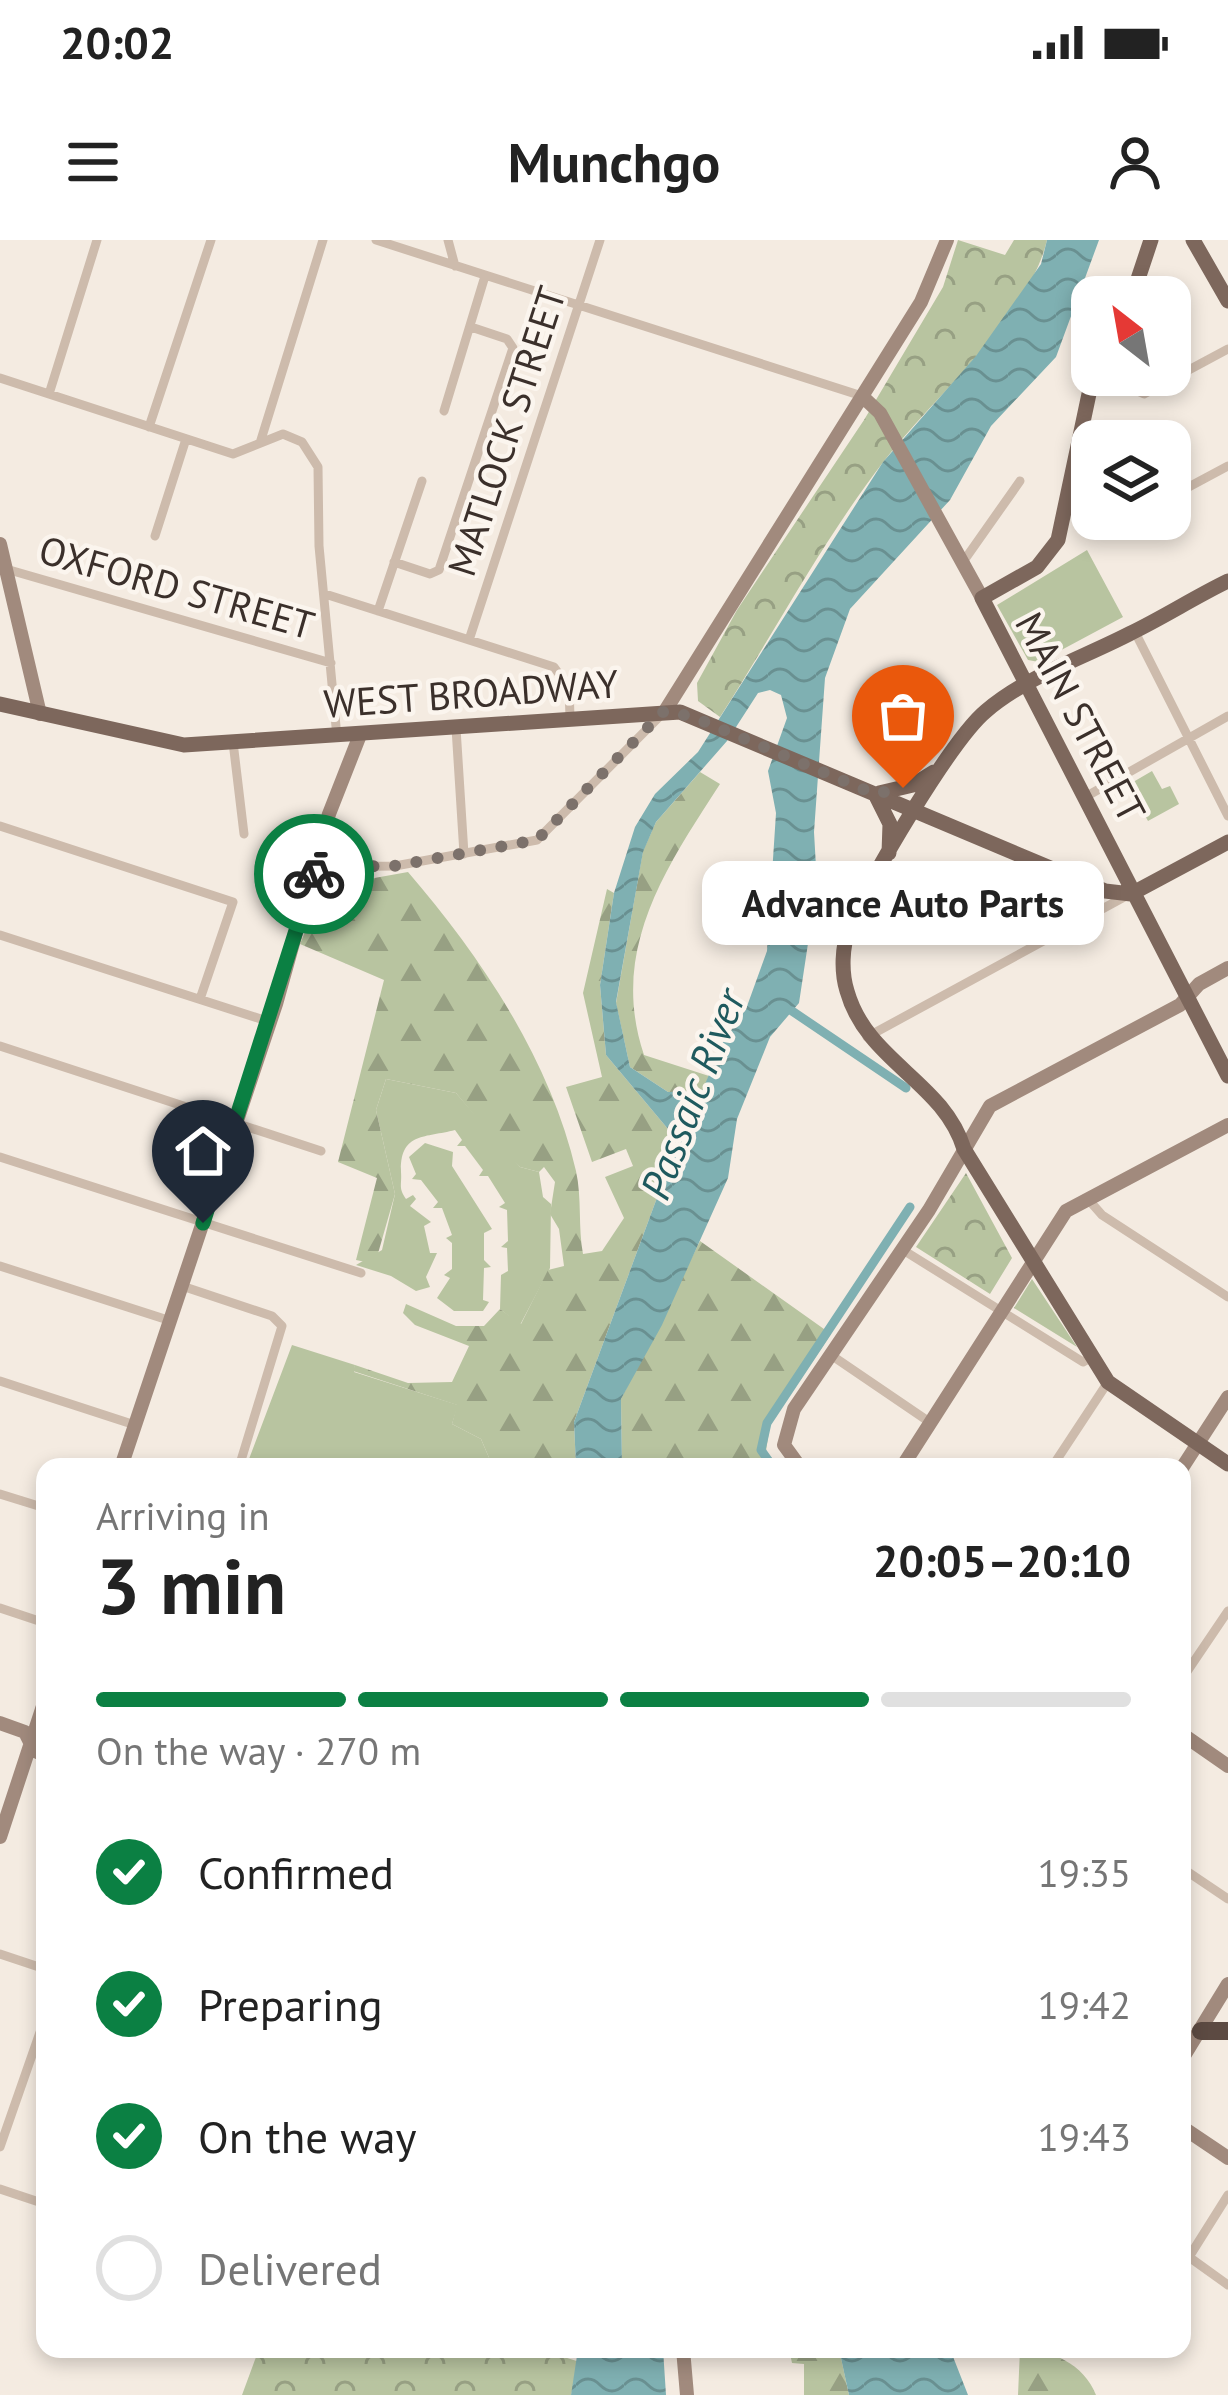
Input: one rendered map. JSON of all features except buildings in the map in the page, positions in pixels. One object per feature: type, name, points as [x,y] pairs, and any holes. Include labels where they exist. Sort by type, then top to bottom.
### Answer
[{"type":"highway","points":[[1201,2031],[1228,2032]]},
{"type":"main road","points":[[1139,276],[1150,240]]},
{"type":"main road","points":[[1202,243],[1228,302]]},
{"type":"main road","points":[[982,598],[1037,566],[1058,540],[1089,396]]},
{"type":"main road","points":[[1228,581],[1025,684],[978,718],[941,766],[861,902],[845,946],[847,993],[867,1036],[944,1106],[1031,1262],[1108,1382],[1228,1464]]},
{"type":"main road","name":"MAIN STREET","points":[[982,598],[1228,1076]]},
{"type":"main road","name":"WEST BROADWAY","points":[[0,704],[154,741],[233,742],[664,711],[709,724],[1106,891],[1131,894]]},
{"type":"main road","points":[[889,856],[890,824],[875,794],[913,785],[941,766]]},
{"type":"main road","points":[[1131,894],[1228,842]]},
{"type":"street","points":[[49,394],[97,240]]},
{"type":"street","points":[[149,427],[211,240]]},
{"type":"street","points":[[260,443],[323,240]]},
{"type":"street","points":[[376,240],[863,397]]},
{"type":"street","points":[[448,240],[455,266]]},
{"type":"street","name":"MATLOCK STREET","points":[[469,640],[600,240]]},
{"type":"street","points":[[316,867],[394,866],[537,840],[664,711],[927,292],[947,240]]},
{"type":"street","points":[[444,411],[485,276]]},
{"type":"street","points":[[394,562],[430,574],[439,570],[513,348],[507,339],[471,327]]},
{"type":"street","points":[[1191,369],[1228,349]]},
{"type":"street","points":[[0,378],[238,454],[292,436],[316,461],[337,737]]},
{"type":"street","name":"MAIN STREET","points":[[863,397],[875,405],[891,432],[982,598]]},
{"type":"street","points":[[155,536],[186,439]]},
{"type":"street","points":[[1191,486],[1228,466]]},
{"type":"street","points":[[377,611],[422,481]]},
{"type":"street","points":[[962,562],[1020,481]]},
{"type":"street","points":[[0,544],[40,714]]},
{"type":"street","name":"OXFORD STREET","points":[[5,569],[331,663]]},
{"type":"street","points":[[325,594],[559,670],[569,688],[570,717]]},
{"type":"street","points":[[1135,632],[1228,816]]},
{"type":"street","points":[[1087,796],[1228,716]]},
{"type":"street","points":[[456,726],[464,854]]},
{"type":"street","points":[[124,1458],[270,1022],[329,814],[360,734]]},
{"type":"street","points":[[233,742],[244,834]]},
{"type":"street","points":[[0,826],[233,902],[200,999]]},
{"type":"street","points":[[867,1036],[1131,894]]},
{"type":"street","points":[[0,935],[270,1022]]},
{"type":"street","points":[[793,1458],[784,1445],[787,1424],[903,1250],[984,1112],[1189,998],[1199,984],[1228,968]]},
{"type":"street","points":[[0,1046],[321,1150]]},
{"type":"street","points":[[907,1458],[1064,1214],[1228,1125]]},
{"type":"street","points":[[0,1157],[362,1273]]},
{"type":"street","points":[[1087,1198],[1102,1215],[1228,1297]]},
{"type":"street","points":[[903,1250],[1083,1361],[1092,1357]]},
{"type":"street","points":[[0,1266],[170,1321]]},
{"type":"street","points":[[182,1286],[280,1322],[282,1334],[241,1458]]},
{"type":"street","points":[[831,1355],[928,1421]]},
{"type":"street","points":[[0,1381],[135,1425]]},
{"type":"street","points":[[1058,1458],[1108,1382]]},
{"type":"street","points":[[1189,1458],[1228,1397]]},
{"type":"street","points":[[0,1494],[36,1505]]},
{"type":"street","points":[[0,1608],[36,1620]]},
{"type":"street","points":[[1191,1666],[1228,1610]]},
{"type":"street","points":[[0,1723],[22,1730],[36,1747]]},
{"type":"street","points":[[0,1835],[36,1727]]},
{"type":"street","points":[[1191,1740],[1228,1766]]},
{"type":"street","points":[[1191,1874],[1228,1899]]},
{"type":"street","points":[[0,1954],[36,1966]]},
{"type":"street","points":[[1191,2046],[1228,1984]]},
{"type":"street","points":[[0,2147],[36,2044]]},
{"type":"street","points":[[1191,2133],[1228,2158]]},
{"type":"street","points":[[0,2188],[36,2201]]},
{"type":"street","points":[[1191,2251],[1228,2195]]},
{"type":"street","points":[[1191,2256],[1228,2285]]},
{"type":"street","points":[[683,2358],[687,2395]]},
{"type":"green space","points":[[958,240],[1005,255],[1014,240],[1047,240],[1037,268],[1001,327],[862,491],[720,717],[698,701],[697,683],[737,610],[864,420],[943,287]]},
{"type":"green space","points":[[1087,550],[1123,617],[1039,662],[1028,660],[997,605]]},
{"type":"green space","points":[[1152,771],[1162,789],[1170,786],[1179,804],[1148,821],[1128,785]]},
{"type":"green space","points":[[700,772],[720,784],[648,912],[633,981],[644,1055],[709,1076],[702,1092],[668,1092],[630,1067],[616,1003],[643,851],[656,822]]},
{"type":"green space","points":[[408,872],[486,974],[531,1050],[564,1129],[576,1171],[583,1254],[602,1251],[624,1218],[605,1177],[633,1166],[626,1149],[592,1162],[566,1087],[602,1077],[583,993],[607,889],[614,893],[600,985],[606,1055],[678,1141],[574,1422],[576,1458],[489,1458],[481,1439],[452,1424],[457,1405],[353,1371],[355,1365],[408,1383],[452,1382],[469,1346],[415,1325],[403,1313],[406,1304],[456,1326],[484,1326],[500,1309],[521,1324],[548,1270],[564,1266],[559,1229],[550,1214],[555,1182],[544,1167],[539,1172],[520,1167],[456,1093],[386,1079],[376,1110],[395,1194],[375,1264],[356,1260],[377,1178],[338,1162],[384,980],[300,944],[324,887]]},
{"type":"green space","points":[[386,1079],[456,1093],[520,1167],[539,1172],[543,1197],[551,1204],[550,1268],[520,1325],[500,1309],[501,1275],[508,1271],[507,1248],[501,1247],[508,1241],[507,1210],[499,1207],[505,1203],[488,1176],[479,1176],[483,1170],[465,1146],[457,1146],[462,1140],[455,1130],[416,1139],[402,1159],[402,1192],[406,1199],[413,1195],[416,1199],[410,1206],[431,1222],[424,1226],[430,1253],[437,1253],[426,1277],[430,1287],[416,1291],[391,1276],[356,1265],[382,1250],[395,1194],[376,1110]]},
{"type":"green space","points":[[425,1143],[453,1152],[452,1166],[492,1229],[484,1233],[484,1260],[491,1267],[484,1268],[483,1300],[489,1302],[483,1311],[454,1311],[437,1298],[450,1278],[444,1275],[452,1269],[452,1243],[446,1238],[452,1235],[442,1208],[433,1208],[438,1202],[421,1180],[412,1179],[416,1174],[409,1157]]},
{"type":"green space","points":[[966,1173],[1012,1258],[990,1294],[916,1247]]},
{"type":"green space","points":[[700,1241],[831,1334],[770,1425],[766,1451],[772,1458],[622,1458],[621,1399]]},
{"type":"green space","points":[[1032,1279],[1077,1347],[1014,1308]]},
{"type":"green space","points":[[292,1345],[355,1365],[354,1372],[458,1405],[452,1424],[481,1439],[489,1458],[249,1458]]},
{"type":"green space","points":[[256,2358],[567,2358],[580,2362],[571,2395],[242,2395]]},
{"type":"green space","points":[[791,2358],[841,2358],[849,2395],[804,2395],[804,2364],[792,2363]]},
{"type":"green space","points":[[1020,2358],[1060,2358],[1083,2375],[1096,2395],[1018,2395]]},
{"type":"water","name":"Passaic River","points":[[1047,240],[1099,240],[1086,276],[1071,276],[1071,316],[1056,357],[991,426],[950,500],[850,609],[825,678],[814,832],[817,884],[799,1003],[770,1037],[737,1119],[728,1178],[662,1325],[621,1399],[622,1458],[576,1458],[574,1422],[678,1141],[606,1055],[600,985],[614,893],[635,827],[655,794],[698,752],[883,462],[976,356],[1041,264]],"holes":[[[770,690],[781,695],[787,718],[768,771],[776,813],[767,951],[746,1009],[723,1042],[702,1091],[668,1092],[630,1067],[616,1002],[643,852],[656,822],[727,741],[758,693]]]},
{"type":"water","points":[[577,2358],[664,2358],[666,2395],[571,2395]]},
{"type":"water","points":[[841,2358],[954,2358],[968,2395],[849,2395]]},
{"type":"waterway","points":[[792,1011],[906,1088]]},
{"type":"waterway","points":[[767,1458],[761,1450],[767,1423],[910,1207]]},
{"type":"way so far","points":[[314,874],[316,867],[394,866],[537,840],[664,711],[693,717],[875,794],[903,788]]},
{"type":"place","name":"Advance Auto Parts","points":[[903,788]]},
{"type":"route","points":[[203,1223],[314,874]]}]
